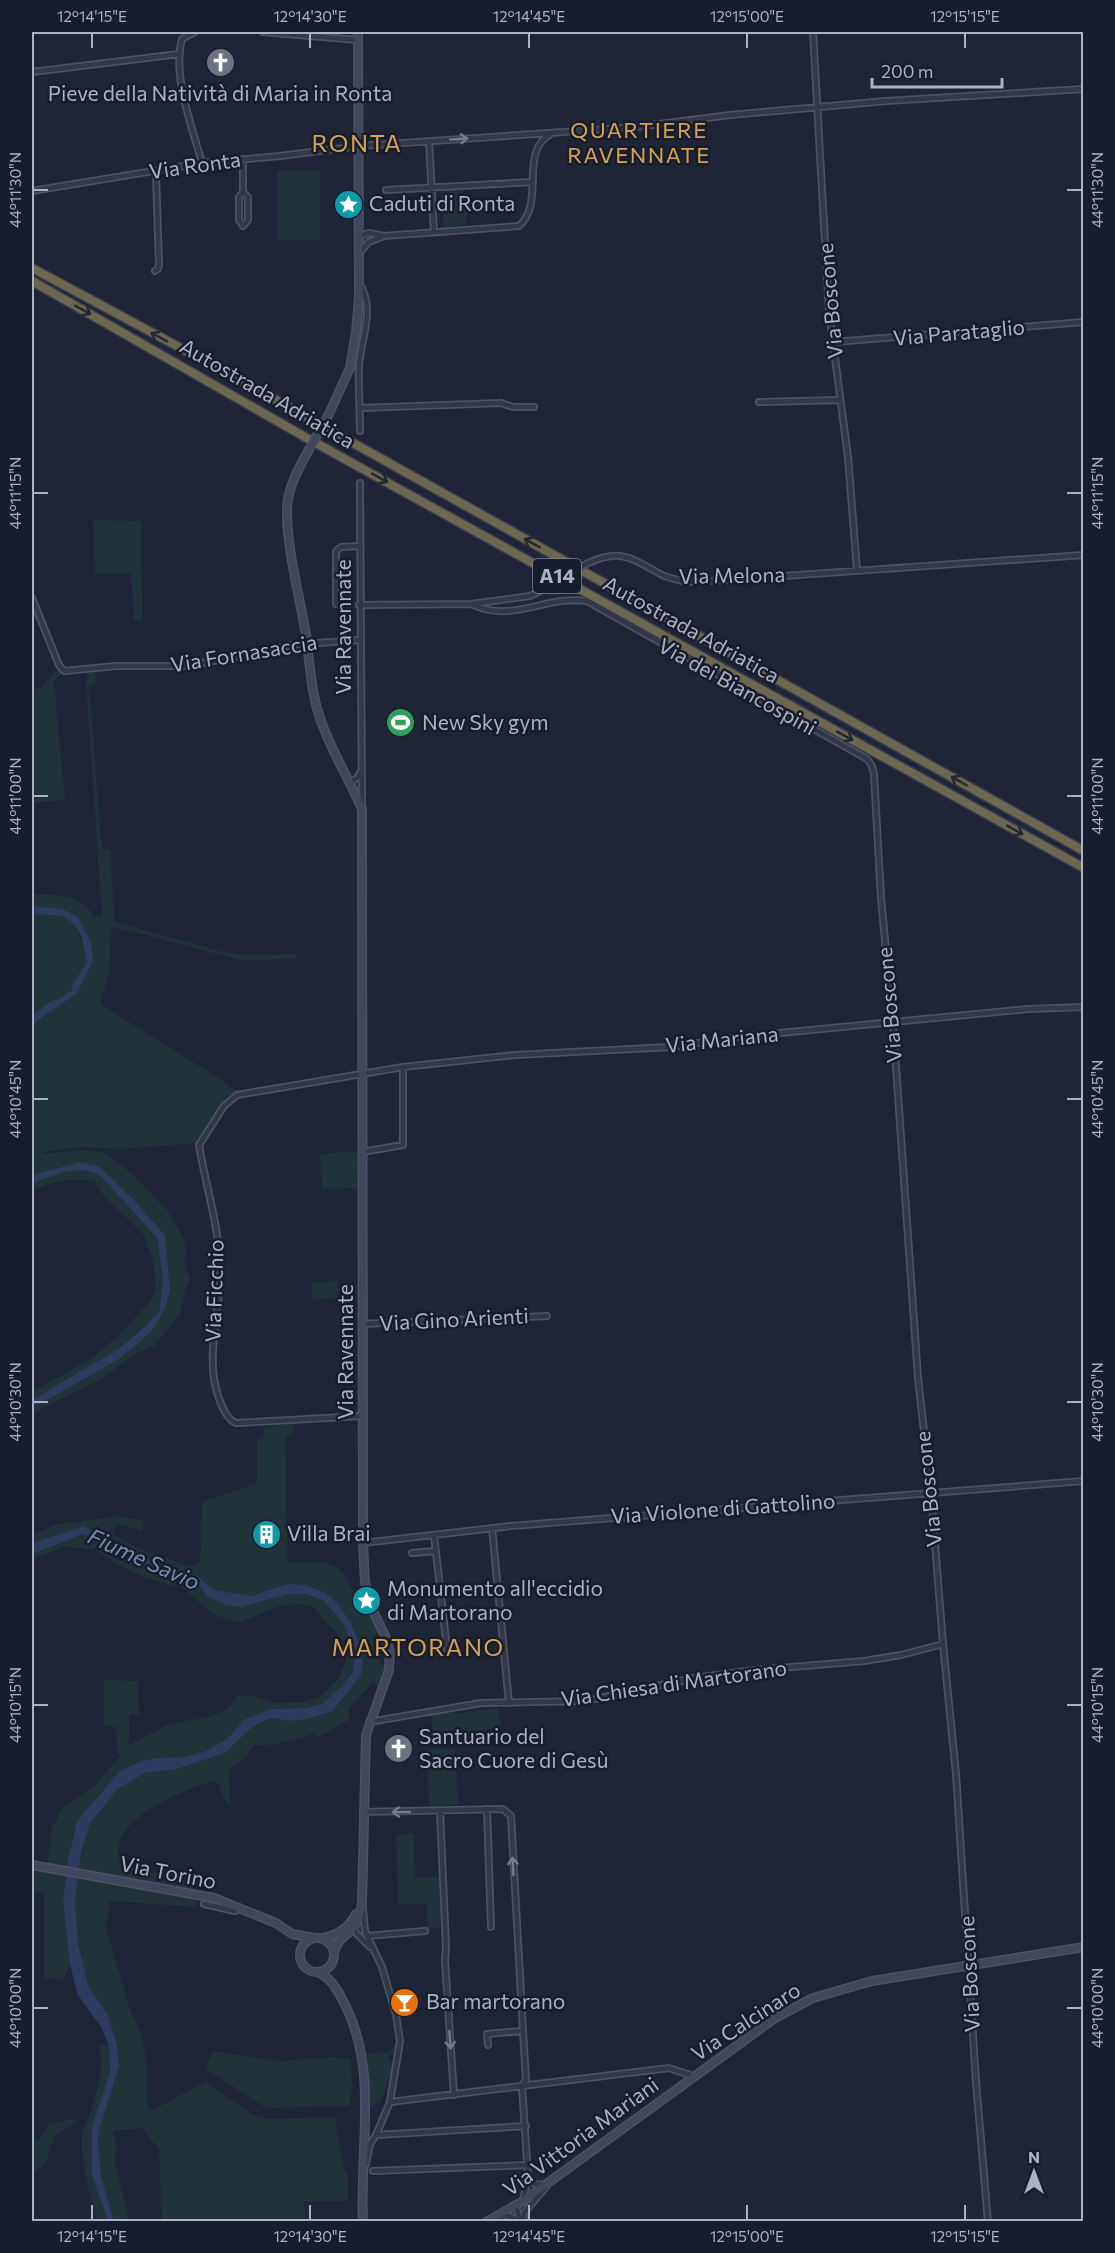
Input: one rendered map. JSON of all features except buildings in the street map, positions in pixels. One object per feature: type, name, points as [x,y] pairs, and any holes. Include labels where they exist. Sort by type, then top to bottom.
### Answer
[{"type":"highway","name":"Autostrada Adriatica","points":[[32,268],[244,382],[1083,850]]},
{"type":"highway","name":"Autostrada Adriatica","points":[[32,281],[315,442],[1083,868]]},
{"type":"main road","points":[[358,32],[359,283]]},
{"type":"main road","name":"Via Ravennate","points":[[334,1953],[338,1941],[352,1926],[362,1903],[364,1755],[369,1722],[389,1670],[390,1652],[372,1609],[365,1582],[363,1543],[362,809],[351,782],[334,753],[320,718],[311,678],[287,508],[292,485],[350,368],[356,332],[359,283]]},
{"type":"main road","name":"Via Torino","points":[[32,1865],[214,1898],[276,1923],[292,1934],[314,1938]]},
{"type":"main road","name":"Via Ravennate","points":[[352,1926],[362,1886]]},
{"type":"main road","points":[[299,1952],[304,1943],[314,1938],[339,1934],[352,1926]]},
{"type":"main road","points":[[292,1934],[302,1965],[309,1971],[324,1971],[332,1962]]},
{"type":"main road","points":[[322,1938],[330,1944],[334,1953],[331,1969],[335,1986]]},
{"type":"main road","name":"Via Calcinaro","points":[[693,2076],[775,2018],[813,1998],[873,1982],[1083,1947]]},
{"type":"main road","points":[[318,1972],[329,1978],[335,1986],[355,2028],[363,2060],[364,2169]]},
{"type":"main road","name":"Via Vittoria Mariani","points":[[486,2222],[516,2206],[550,2183],[693,2076]]},
{"type":"main road","name":"Via Ravennate","points":[[362,2221],[364,2169]]},
{"type":"street","points":[[195,32],[189,33],[182,39],[179,54],[181,83],[202,163]]},
{"type":"street","points":[[263,32],[358,40]]},
{"type":"street","name":"Via Boscone","points":[[813,32],[830,312],[848,457],[857,570]]},
{"type":"street","points":[[32,72],[179,54]]},
{"type":"street","name":"Via Ronta","points":[[32,191],[202,163],[358,146],[554,133],[817,108],[1083,89]]},
{"type":"street","points":[[359,236],[369,233],[384,236],[519,226],[530,213],[536,149],[544,138],[554,133]]},
{"type":"street","points":[[429,141],[434,232]]},
{"type":"street","points":[[243,159],[243,192],[239,197],[239,220],[243,226],[248,220],[248,197],[243,192]]},
{"type":"street","points":[[155,272],[159,264],[156,175],[159,170]]},
{"type":"street","points":[[386,190],[533,182]]},
{"type":"street","points":[[358,222],[369,233]]},
{"type":"street","points":[[359,236],[369,242]]},
{"type":"street","points":[[359,253],[369,242],[384,236]]},
{"type":"street","points":[[359,283],[366,292],[366,335],[359,363],[360,431]]},
{"type":"street","name":"Via Parataglio","points":[[834,342],[1083,322]]},
{"type":"street","points":[[759,402],[840,400]]},
{"type":"street","points":[[360,408],[501,403],[513,407],[534,406]]},
{"type":"street","name":"Via Ravennate","points":[[360,483],[362,809]]},
{"type":"street","points":[[336,591],[336,551],[341,547],[360,546]]},
{"type":"street","name":"Via Melona","points":[[359,605],[471,604],[530,596],[594,560],[609,556],[621,556],[636,561],[663,576],[685,582],[1083,555]]},
{"type":"street","name":"Via Fornasaccia","points":[[32,598],[59,665],[64,671],[116,666],[185,666],[307,643],[360,640]]},
{"type":"street","name":"Via dei Biancospini","points":[[471,604],[483,610],[518,611],[550,602],[571,599],[587,601],[867,759]]},
{"type":"street","name":"Via Boscone","points":[[867,759],[872,765],[874,774],[880,898],[893,1024],[917,1366],[957,1774],[976,2082],[988,2222]]},
{"type":"street","points":[[351,782],[362,770]]},
{"type":"street","name":"Via Mariana","points":[[361,1073],[515,1055],[670,1047],[738,1037],[893,1024],[1028,1009],[1083,1007]]},
{"type":"street","points":[[362,1152],[403,1145],[403,1067]]},
{"type":"street","name":"Via Ficchio","points":[[361,1073],[237,1095],[224,1106],[199,1145],[214,1206],[220,1254],[214,1377],[217,1391],[229,1418],[236,1423],[245,1423],[363,1416]]},
{"type":"street","name":"Via Gino Arienti","points":[[362,1324],[547,1316]]},
{"type":"street","name":"Via Violone di Gattolino","points":[[363,1543],[492,1528],[1083,1481]]},
{"type":"street","points":[[492,1528],[509,1703]]},
{"type":"street","points":[[434,1535],[447,1649]]},
{"type":"street","points":[[412,1553],[435,1551]]},
{"type":"street","name":"Via Chiesa di Martorano","points":[[369,1722],[481,1703],[586,1701],[694,1678],[755,1670],[864,1661],[901,1655],[943,1644]]},
{"type":"street","points":[[487,1809],[491,1927]]},
{"type":"street","points":[[363,1812],[503,1809],[511,1816],[525,2080],[522,2086],[528,2165],[524,2201]]},
{"type":"street","points":[[440,1811],[446,1934],[445,1960],[454,2095]]},
{"type":"street","points":[[220,1907],[229,1903]]},
{"type":"street","name":"Via Ravennate","points":[[362,1903],[366,1934],[382,1967],[399,2028],[400,2052],[390,2102],[370,2144],[364,2169]]},
{"type":"street","points":[[204,1904],[235,1911]]},
{"type":"street","points":[[352,1926],[366,1934],[425,1931]]},
{"type":"street","points":[[352,1926],[359,1936]]},
{"type":"street","name":"Via Ravennate","points":[[352,1926],[372,1949]]},
{"type":"street","points":[[488,2045],[487,2034],[523,2031]]},
{"type":"street","name":"Via Calcinaro","points":[[390,2102],[669,2068],[693,2076]]},
{"type":"street","points":[[376,2135],[526,2126]]},
{"type":"street","points":[[373,2171],[528,2165]]},
{"type":"street","points":[[528,2176],[537,2185],[550,2183]]},
{"type":"street","points":[[521,2221],[524,2214],[550,2183]]},
{"type":"street","points":[[516,2206],[524,2214]]},
{"type":"street","points":[[516,2206],[521,2221]]},
{"type":"street","points":[[494,2218],[506,2216],[521,2221]]},
{"type":"shaded area","points":[[277,171],[320,171],[320,240],[277,240]]},
{"type":"shaded area","points":[[464,187],[467,225],[443,227],[441,189]]},
{"type":"shaded area","points":[[93,520],[141,521],[142,620],[134,620],[131,574],[95,573]]},
{"type":"shaded area","points":[[57,669],[61,670],[61,674],[54,682],[65,800],[32,803],[32,689],[41,688]]},
{"type":"shaded area","points":[[95,670],[96,684],[89,685],[102,849],[111,849],[115,922],[223,952],[248,955],[296,954],[296,959],[239,960],[111,927],[110,970],[100,1004],[225,1082],[229,1087],[241,1091],[227,1097],[197,1143],[121,1149],[80,1147],[42,1152],[44,1154],[81,1150],[104,1152],[131,1173],[167,1210],[181,1233],[186,1245],[185,1266],[190,1279],[180,1314],[154,1346],[139,1352],[101,1379],[32,1414],[32,1407],[119,1359],[165,1308],[165,1235],[134,1200],[99,1166],[80,1162],[32,1175],[32,1025],[47,1015],[81,984],[93,961],[78,917],[32,906],[32,894],[68,897],[83,904],[94,918],[102,916],[86,684],[88,671]]},
{"type":"shaded area","points":[[32,914],[63,916],[70,921],[77,928],[87,962],[72,990],[32,1015]]},
{"type":"shaded area","points":[[359,1151],[358,1188],[322,1189],[320,1154]]},
{"type":"shaded area","points":[[82,1170],[100,1175],[157,1238],[163,1280],[159,1312],[118,1349],[32,1400],[32,1392],[89,1360],[117,1337],[148,1304],[156,1291],[153,1260],[144,1235],[104,1196],[94,1181],[62,1181],[32,1191],[32,1183],[64,1172]]},
{"type":"shaded area","points":[[338,1280],[337,1298],[312,1300],[312,1283]]},
{"type":"shaded area","points":[[294,1422],[294,1432],[286,1437],[287,1559],[292,1563],[325,1563],[342,1572],[357,1602],[366,1598],[381,1633],[374,1637],[380,1663],[387,1666],[378,1688],[373,1682],[349,1709],[349,1720],[317,1738],[314,1733],[269,1745],[254,1745],[246,1758],[231,1768],[229,1779],[231,1807],[223,1797],[219,1784],[211,1781],[165,1801],[134,1821],[124,1833],[119,1847],[120,1863],[198,1884],[196,1907],[110,1901],[106,1928],[130,2009],[140,2031],[147,2061],[147,2104],[151,2111],[207,2081],[210,2086],[252,2114],[268,2119],[335,2117],[343,2165],[348,2175],[348,2201],[304,2201],[305,2221],[162,2221],[159,2150],[142,2128],[113,2131],[117,2149],[114,2160],[129,2221],[114,2221],[101,2176],[98,2142],[99,2131],[119,2066],[117,2045],[108,2015],[89,1988],[78,1943],[75,1900],[81,1852],[90,1823],[118,1789],[145,1773],[177,1769],[225,1753],[250,1729],[265,1720],[273,1718],[288,1721],[333,1711],[361,1675],[363,1663],[336,1601],[287,1584],[251,1596],[214,1590],[198,1576],[129,1553],[84,1526],[32,1543],[32,1536],[54,1525],[119,1516],[145,1521],[141,1531],[117,1524],[113,1534],[136,1547],[190,1567],[200,1563],[202,1502],[257,1483],[257,1439],[263,1439],[264,1428]]},
{"type":"shaded area","points":[[83,1534],[118,1555],[196,1582],[207,1596],[241,1607],[289,1594],[306,1594],[324,1601],[343,1623],[355,1653],[353,1672],[341,1687],[322,1704],[306,1708],[271,1709],[243,1720],[228,1738],[206,1751],[185,1757],[155,1758],[139,1762],[119,1772],[77,1821],[68,1859],[63,1901],[70,1965],[64,1980],[44,1978],[44,1892],[34,1892],[34,1903],[32,1903],[32,1868],[47,1870],[52,1828],[62,1809],[95,1785],[121,1755],[117,1751],[116,1727],[104,1726],[104,1680],[138,1681],[139,1714],[129,1715],[129,1745],[167,1725],[211,1716],[226,1710],[238,1696],[255,1696],[274,1703],[304,1702],[321,1696],[338,1679],[346,1662],[346,1644],[314,1608],[300,1604],[279,1606],[239,1623],[212,1614],[185,1589],[146,1578],[117,1564],[95,1549],[63,1547],[32,1560],[32,1554]]},
{"type":"shaded area","points":[[498,1708],[501,1728],[482,1730],[483,1740],[435,1746],[431,1714],[455,1711],[455,1714]]},
{"type":"shaded area","points":[[455,1748],[458,1804],[429,1806],[427,1750]]},
{"type":"shaded area","points":[[414,1833],[415,1877],[439,1877],[440,1928],[427,1929],[427,1904],[398,1904],[396,1837],[398,1834]]},
{"type":"shaded area","points":[[98,2045],[109,2045],[110,2072],[92,2127],[92,2175],[108,2221],[97,2221],[82,2153],[84,2127],[89,2118],[100,2071]]},
{"type":"shaded area","points":[[395,2045],[396,2055],[390,2055],[389,2061],[394,2062],[393,2068],[380,2102],[374,2104],[368,2111],[366,2053],[389,2052]]},
{"type":"shaded area","points":[[213,2051],[279,2061],[336,2057],[350,2059],[352,2081],[350,2106],[266,2108],[205,2068]]},
{"type":"shaded area","points":[[74,2118],[76,2123],[54,2136],[44,2163],[32,2173],[32,2142],[40,2138],[49,2124]]},
{"type":"water","points":[[32,906],[62,909],[78,917],[91,943],[93,961],[77,993],[32,1025],[32,1015],[72,990],[72,985],[87,962],[77,928],[63,916],[32,914]]},
{"type":"water","points":[[80,1162],[99,1166],[165,1235],[170,1290],[165,1308],[155,1327],[142,1340],[119,1359],[32,1407],[32,1400],[118,1349],[159,1312],[163,1280],[157,1238],[100,1175],[82,1170],[64,1172],[32,1183],[32,1175]]},
{"type":"water","name":"Fiume Savio","points":[[84,1526],[129,1553],[198,1576],[214,1590],[251,1596],[287,1584],[304,1585],[324,1592],[336,1601],[351,1623],[360,1646],[363,1663],[361,1675],[333,1711],[307,1719],[288,1721],[273,1718],[265,1720],[250,1729],[225,1753],[177,1769],[145,1773],[118,1789],[90,1823],[81,1852],[75,1900],[78,1943],[89,1988],[108,2015],[117,2045],[119,2066],[99,2131],[98,2142],[101,2176],[114,2221],[108,2221],[92,2175],[92,2127],[110,2072],[109,2045],[101,2027],[78,1995],[70,1965],[63,1901],[68,1859],[77,1821],[119,1772],[139,1762],[155,1758],[185,1757],[206,1751],[228,1738],[243,1720],[271,1709],[306,1708],[322,1704],[341,1687],[353,1672],[355,1653],[343,1623],[324,1601],[306,1594],[289,1594],[241,1607],[226,1605],[207,1596],[196,1582],[118,1555],[83,1534],[32,1554],[32,1543]]},
{"type":"place","name":"Pieve della Natività di Maria in Ronta","points":[[220,63]]},
{"type":"place","name":"Caduti di Ronta","points":[[348,204]]},
{"type":"place","name":"New Sky gym","points":[[401,723]]},
{"type":"place","name":"Villa Brai","points":[[266,1534]]},
{"type":"place","name":"Monumento all'eccidio di Martorano","points":[[366,1601]]},
{"type":"place","name":"Santuario del Sacro Cuore di Gesù","points":[[398,1749]]},
{"type":"place","name":"Bar martorano","points":[[405,2002]]},
{"type":"district","name":"QUARTIERE RAVENNATE","points":[[639,142]]},
{"type":"district","name":"RONTA","points":[[357,144]]},
{"type":"district","name":"MARTORANO","points":[[418,1648]]}]
